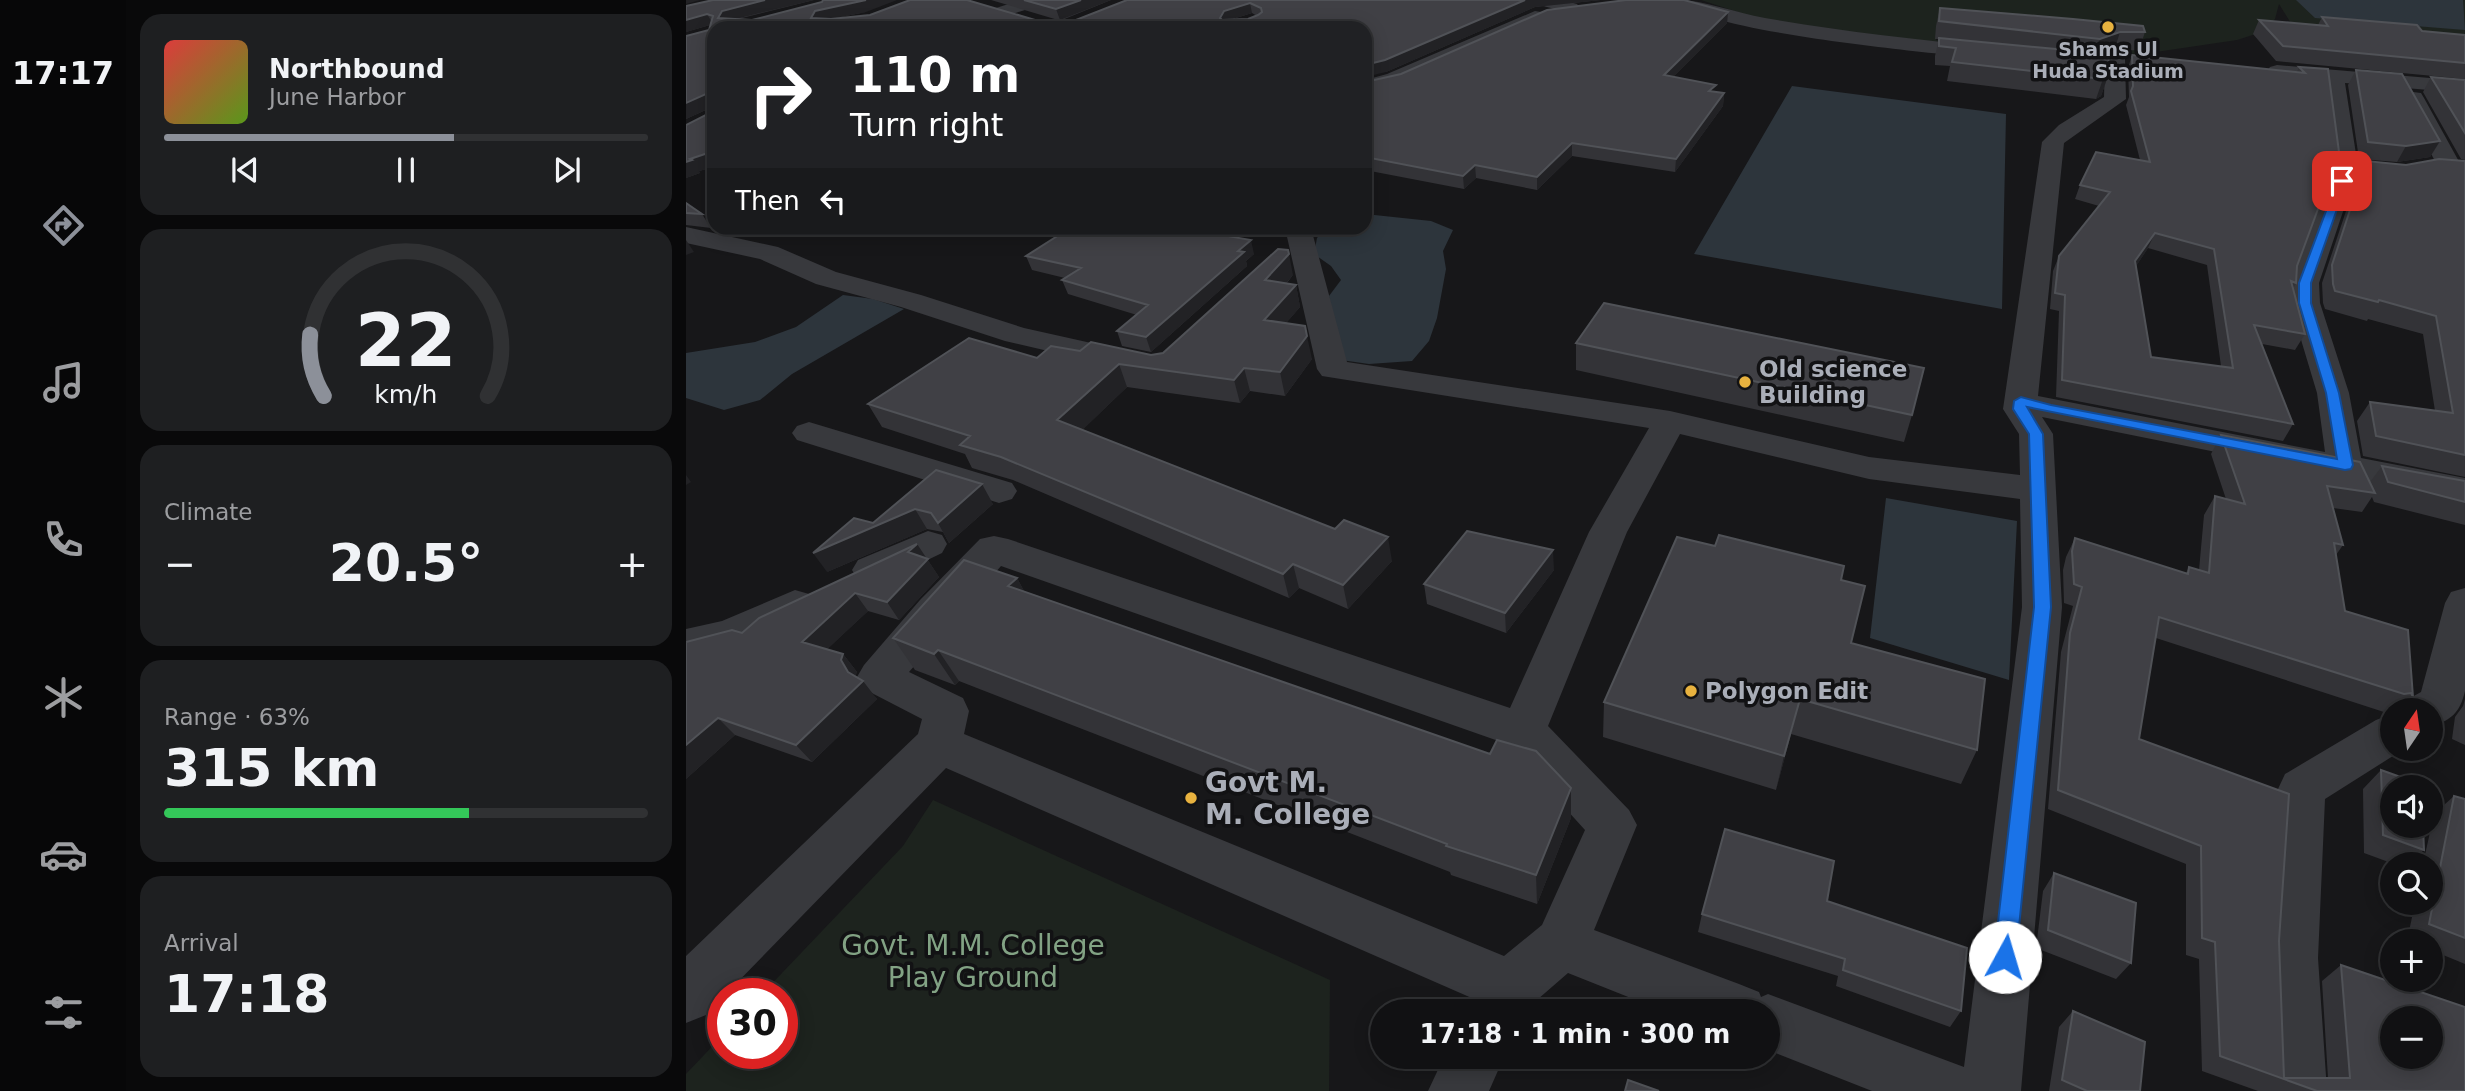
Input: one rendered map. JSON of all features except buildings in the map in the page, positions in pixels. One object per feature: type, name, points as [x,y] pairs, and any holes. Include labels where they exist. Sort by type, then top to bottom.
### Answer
[{"type":"street","points":[[1002,12],[1039,0]]},
{"type":"street","points":[[1664,3],[1688,2],[1725,15],[1826,34],[2001,55]]},
{"type":"street","points":[[982,6],[1034,21]]},
{"type":"street","points":[[1500,10],[1578,7]]},
{"type":"street","points":[[1372,84],[1394,79],[1537,8]]},
{"type":"street","points":[[1991,1091],[2042,607],[2036,434],[2020,409],[2053,142],[2064,129],[2115,99],[2116,61]]},
{"type":"street","points":[[2262,69],[2465,87]]},
{"type":"street","points":[[2334,76],[2359,169],[2305,283],[2305,303],[2333,393],[2345,465]]},
{"type":"street","points":[[2404,82],[2458,168]]},
{"type":"street","points":[[2419,168],[2458,168]]},
{"type":"street","points":[[686,235],[768,253],[826,278],[911,301],[1016,335],[1159,366]]},
{"type":"street","points":[[1293,239],[1333,369],[1670,421],[1869,468],[2038,489]]},
{"type":"street","points":[[2021,401],[2049,409],[2465,490]]},
{"type":"street","points":[[1523,731],[1608,532],[1670,421]]},
{"type":"street","points":[[808,433],[999,491]]},
{"type":"street","points":[[686,645],[731,635],[928,544]]},
{"type":"street","points":[[686,995],[939,744],[947,711],[879,677],[935,611],[994,550],[1523,731],[1612,825],[1561,944],[1504,999],[939,744]]},
{"type":"street","points":[[2441,698],[2465,603]]},
{"type":"street","points":[[2297,1091],[2291,958],[2302,789],[2380,740]]},
{"type":"street","points":[[1561,944],[1705,999]]},
{"type":"street","points":[[1780,1027],[1949,1091]]},
{"type":"street","points":[[1458,1091],[1469,1069]]},
{"type":"green space","name":"Shams Ul Huda Stadium","points":[[1701,0],[2465,0],[2465,47],[2294,28],[2279,4],[2275,19],[2262,32],[2237,40],[2149,53],[2107,55],[1900,39],[1762,20]],"holes":[[[1936,26],[2070,51],[1936,40]]]},
{"type":"green space","name":"Govt. M.M. College Play Ground","points":[[933,800],[1330,980],[1329,1091],[686,1091],[686,1074],[707,1052],[707,1069],[798,1069],[798,978],[777,978],[903,846]]},
{"type":"shaded area","points":[[2296,0],[2463,0],[2465,30],[2315,18]]},
{"type":"shaded area","points":[[1792,86],[2006,114],[2002,309],[1694,254]]},
{"type":"shaded area","points":[[1372,215],[1431,221],[1453,230],[1443,251],[1446,269],[1437,318],[1429,341],[1412,361],[1369,364],[1341,360],[1329,296],[1341,280],[1331,266],[1314,254],[1320,235],[1372,235]]},
{"type":"shaded area","points":[[843,295],[873,299],[904,309],[792,374],[760,400],[724,410],[686,398],[686,353],[755,342],[796,327]]},
{"type":"shaded area","points":[[1886,498],[2017,521],[2009,680],[1870,638]]},
{"type":"place","name":"Shams Ul Huda Stadium","points":[[2108,27]]},
{"type":"place","name":"Old science Building","points":[[1745,382]]},
{"type":"place","name":"Polygon Edit","points":[[1691,691]]},
{"type":"place","name":"Govt M. M. College","points":[[1191,798]]},
{"type":"route","points":[[2005,957],[2042,607],[2036,434],[2020,409],[2021,401],[2049,409],[2345,465],[2333,393],[2305,303],[2305,283],[2342,181]]}]
